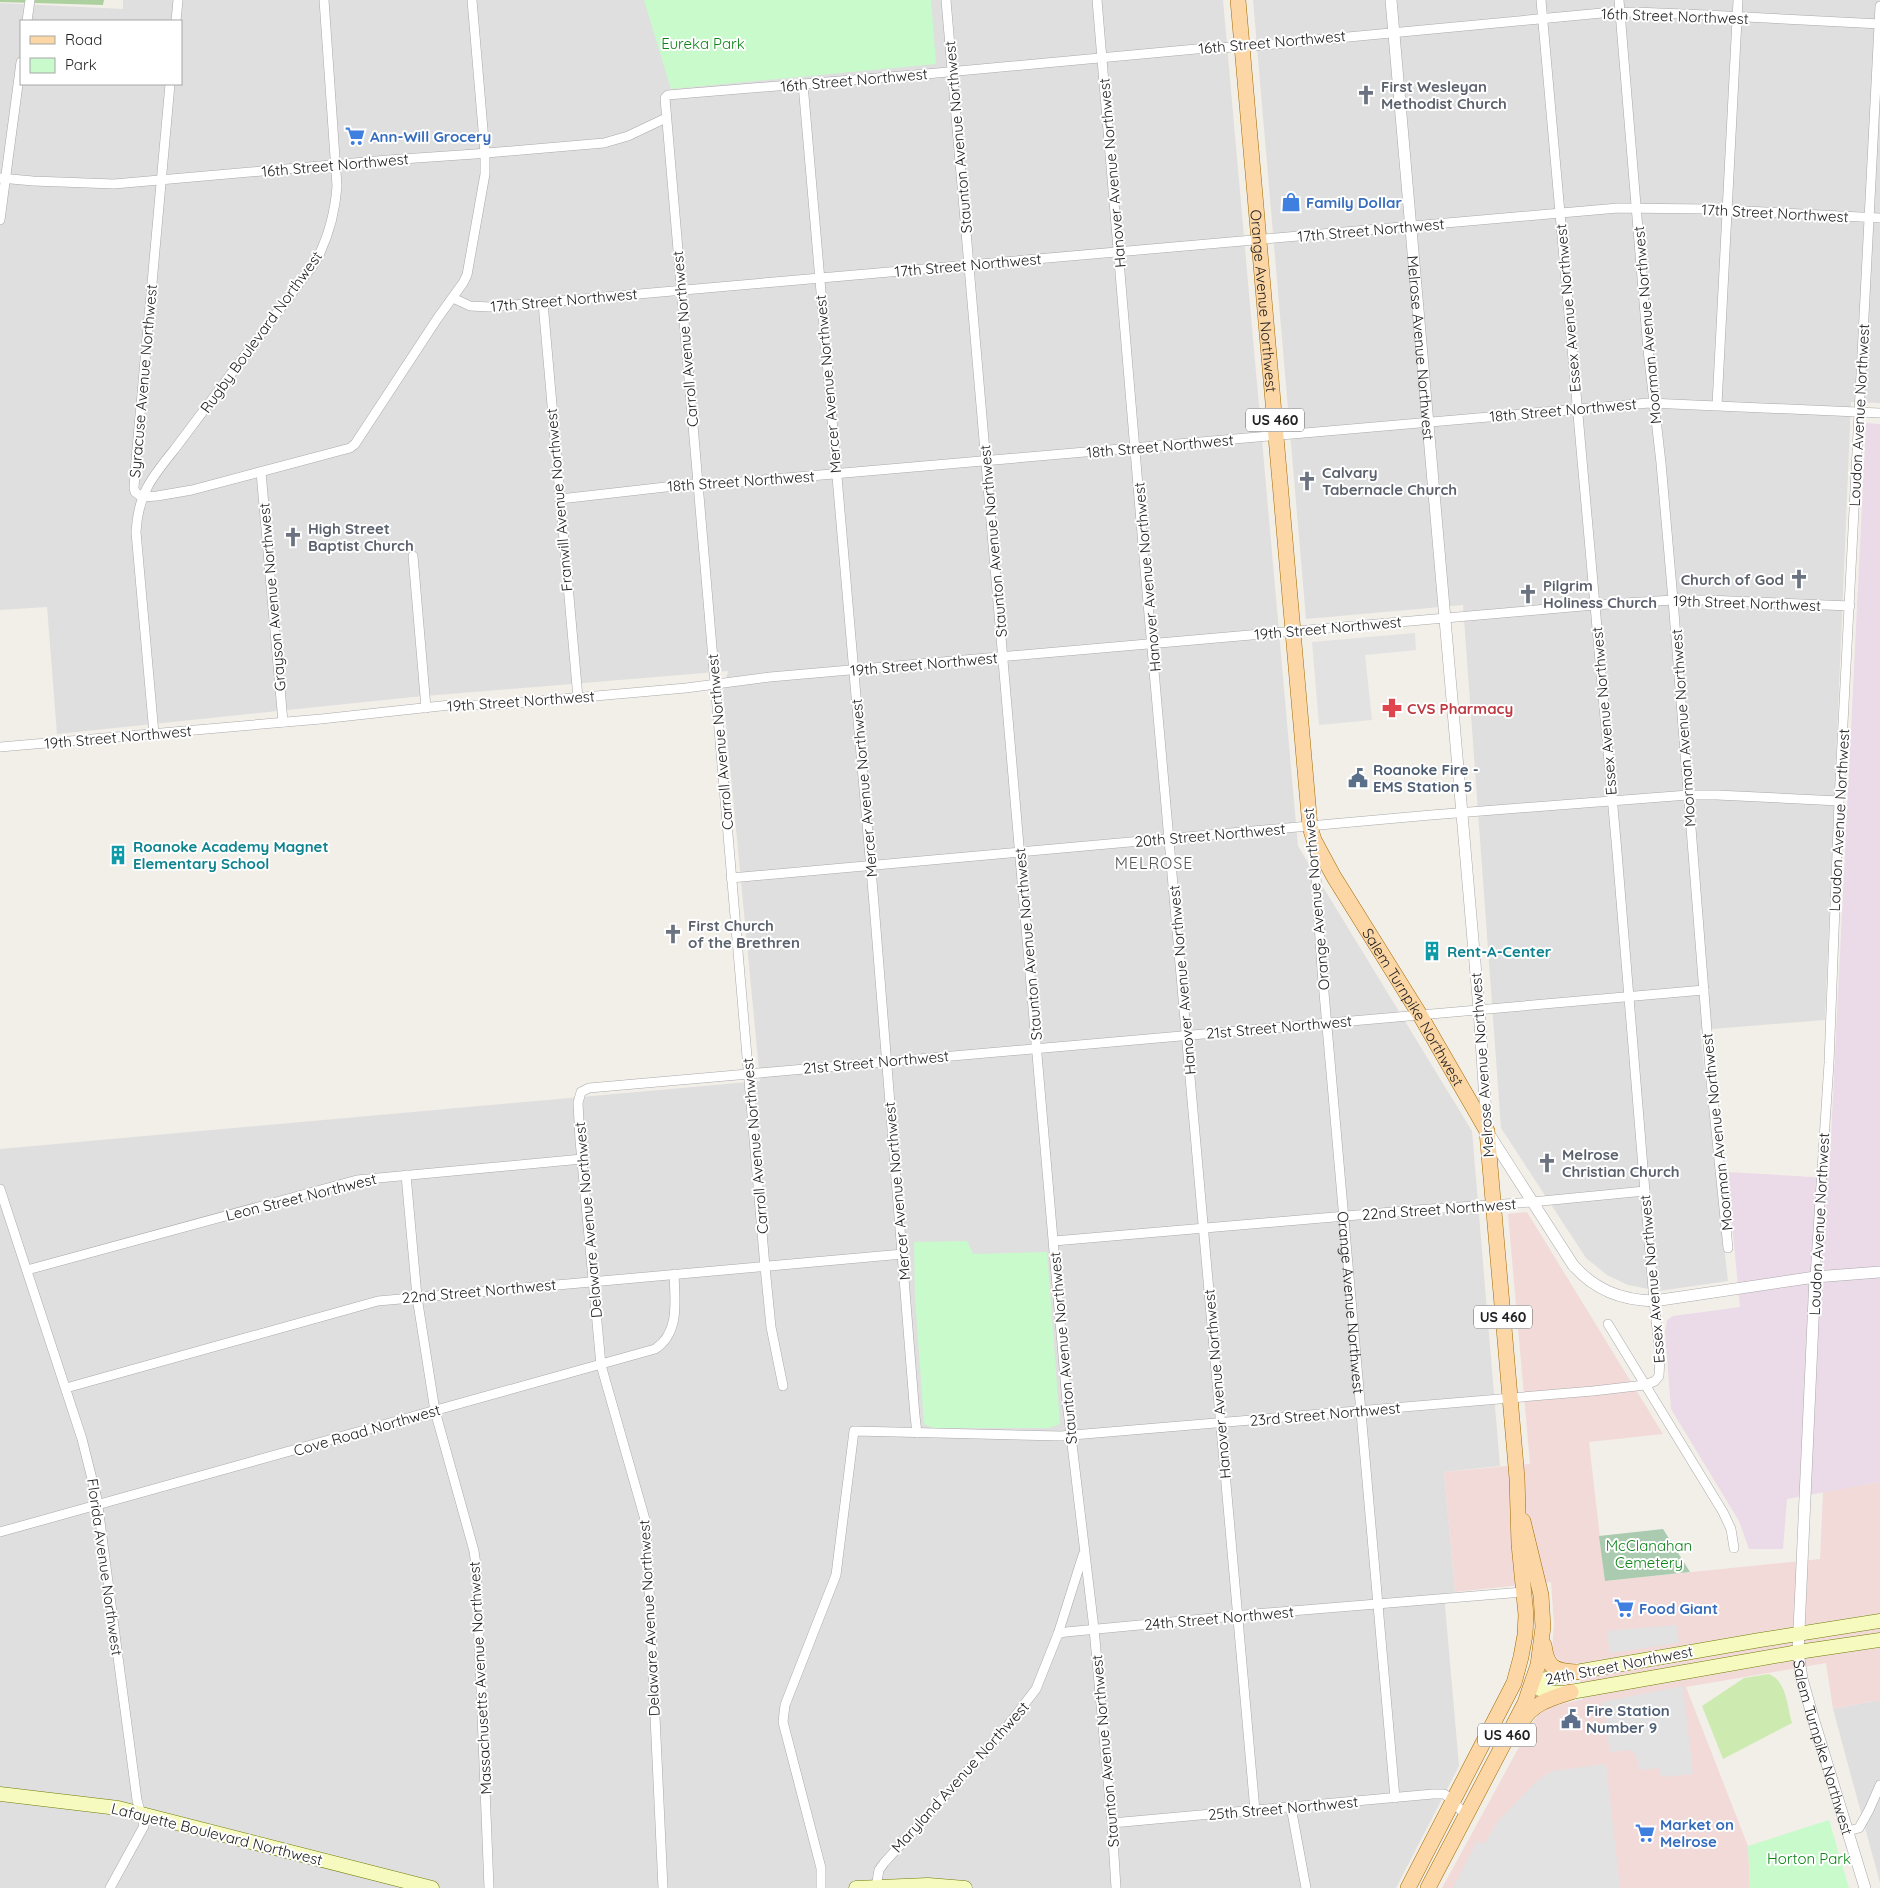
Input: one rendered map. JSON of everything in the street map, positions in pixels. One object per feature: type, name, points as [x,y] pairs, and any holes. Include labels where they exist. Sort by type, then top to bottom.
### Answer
[{"type":"main road","name":"Orange Avenue Northwest","points":[[1238,0],[1312,833]]},
{"type":"main road","name":"Salem Turnpike Northwest","points":[[1312,833],[1334,876],[1420,1015],[1486,1131]]},
{"type":"main road","name":"Melrose Avenue Northwest","points":[[1408,1888],[1514,1683],[1522,1657],[1525,1635],[1526,1615],[1519,1544],[1518,1502],[1510,1397],[1486,1131]]},
{"type":"main road","name":"Melrose Avenue Northwest","points":[[1428,1888],[1524,1702],[1538,1665],[1543,1613],[1539,1581],[1518,1502]]},
{"type":"main road","points":[[1502,1706],[1514,1692],[1532,1682],[1528,1664],[1533,1634],[1533,1610],[1532,1602],[1523,1592]]},
{"type":"main road","name":"24th Street Northwest","points":[[1880,1621],[1576,1672],[1532,1682],[1544,1692],[1571,1692],[1798,1652],[1880,1640]]},
{"type":"main road","points":[[1542,1638],[1545,1655],[1554,1668],[1576,1672]]},
{"type":"main road","points":[[1480,1787],[1494,1777],[1511,1742],[1530,1710],[1549,1698],[1571,1692]]},
{"type":"main road","name":"Lafayette Boulevard Northwest","points":[[0,1794],[118,1808],[141,1813],[432,1888]]},
{"type":"main road","points":[[856,1888],[928,1885],[965,1888]]},
{"type":"street","points":[[27,20],[30,0]]},
{"type":"street","points":[[176,20],[178,0]]},
{"type":"street","name":"Rugby Boulevard Northwest","points":[[142,497],[154,474],[316,261],[331,229],[336,208],[336,164],[324,0]]},
{"type":"street","points":[[142,497],[172,494],[350,448],[355,444],[463,283],[484,174],[485,153],[472,0]]},
{"type":"street","name":"Staunton Avenue Northwest","points":[[946,0],[1071,1435],[1094,1629],[1112,1822],[1116,1888]]},
{"type":"street","name":"Hanover Avenue Northwest","points":[[1097,0],[1145,569],[1255,1810]]},
{"type":"street","name":"Melrose Avenue Northwest","points":[[1391,0],[1479,1009],[1486,1131]]},
{"type":"street","name":"Essex Avenue Northwest","points":[[1541,0],[1660,1370],[1655,1381],[1645,1385]]},
{"type":"street","name":"Moorman Avenue Northwest","points":[[1619,0],[1636,207],[1673,600],[1711,1081],[1728,1248]]},
{"type":"street","points":[[1717,405],[1738,0]]},
{"type":"street","name":"Loudon Avenue Northwest","points":[[1798,1634],[1828,1063],[1858,412],[1880,6]]},
{"type":"street","name":"16th Street Northwest","points":[[665,98],[668,95],[690,93],[1207,48],[1242,47],[1394,31],[1620,12],[1880,24]]},
{"type":"street","points":[[0,220],[3,178],[20,68]]},
{"type":"street","name":"Mercer Avenue Northwest","points":[[803,84],[887,1061],[914,1416],[917,1432]]},
{"type":"street","name":"Syracuse Avenue Northwest","points":[[154,734],[136,532],[137,517],[142,497],[135,492],[134,488],[170,85]]},
{"type":"street","name":"Carroll Avenue Northwest","points":[[665,98],[765,1267],[771,1328],[783,1386]]},
{"type":"street","name":"16th Street Northwest","points":[[3,178],[100,185],[604,143],[628,136],[666,118]]},
{"type":"street","name":"17th Street Northwest","points":[[453,298],[461,303],[477,307],[543,303],[1636,207],[1880,218]]},
{"type":"street","name":"Franwill Avenue Northwest","points":[[543,303],[578,698]]},
{"type":"street","name":"18th Street Northwest","points":[[560,499],[698,485],[1654,402],[1880,413]]},
{"type":"street","name":"Grayson Avenue Northwest","points":[[261,472],[283,722]]},
{"type":"street","points":[[412,556],[426,708]]},
{"type":"street","name":"19th Street Northwest","points":[[0,747],[426,708],[578,698],[770,677],[1594,605],[1673,600],[1707,600],[1850,606]]},
{"type":"street","name":"20th Street Northwest","points":[[731,878],[1170,839],[1312,833],[1462,813],[1688,795],[1839,801]]},
{"type":"street","name":"Orange Avenue Northwest","points":[[1312,833],[1395,1798]]},
{"type":"street","name":"21st Street Northwest","points":[[586,1088],[1704,990]]},
{"type":"street","name":"Delaware Avenue Northwest","points":[[586,1088],[581,1092],[578,1104],[601,1365],[646,1523],[663,1888]]},
{"type":"street","name":"Salem Turnpike Northwest","points":[[1486,1131],[1561,1248],[1583,1276],[1595,1285],[1620,1297],[1654,1302]]},
{"type":"street","name":"Leon Street Northwest","points":[[27,1270],[357,1180],[582,1159]]},
{"type":"street","name":"Massachusetts Avenue Northwest","points":[[406,1175],[417,1297],[435,1412],[474,1551],[476,1565],[489,1888]]},
{"type":"street","name":"Florida Avenue Northwest","points":[[0,1189],[66,1388],[89,1464],[98,1506],[137,1800],[143,1829],[110,1888]]},
{"type":"street","name":"22nd Street Northwest","points":[[1054,1241],[1532,1202],[1644,1191]]},
{"type":"street","name":"22nd Street Northwest","points":[[66,1388],[378,1301],[903,1254]]},
{"type":"street","points":[[1654,1302],[1816,1277],[1880,1272]]},
{"type":"street","name":"Cove Road Northwest","points":[[0,1532],[655,1349],[668,1339],[672,1330],[675,1312],[674,1274]]},
{"type":"street","points":[[1608,1324],[1723,1512],[1731,1530],[1734,1548]]},
{"type":"street","name":"23rd Street Northwest","points":[[821,1888],[821,1868],[788,1742],[783,1715],[785,1704],[836,1575],[854,1431],[1007,1436],[1071,1435],[1645,1385]]},
{"type":"street","name":"Maryland Avenue Northwest","points":[[876,1887],[879,1870],[884,1863],[1026,1705],[1042,1677],[1084,1552]]},
{"type":"street","name":"24th Street Northwest","points":[[1058,1634],[1094,1629],[1523,1592]]},
{"type":"street","name":"Salem Turnpike Northwest","points":[[1798,1634],[1798,1652],[1804,1686],[1865,1888]]},
{"type":"street","points":[[1848,1831],[1859,1828],[1880,1785]]},
{"type":"street","name":"25th Street Northwest","points":[[1112,1822],[1444,1794],[1452,1801]]},
{"type":"street","points":[[1452,1801],[1465,1814]]},
{"type":"street","points":[[1292,1807],[1306,1888]]},
{"type":"shaded area","points":[[123,0],[1223,0],[1298,846],[1472,1131],[1500,1466],[1444,1472],[1455,1592],[1444,1594],[1459,1766],[1396,1888],[0,1888],[0,1149],[760,1081],[723,692],[728,671],[413,697],[57,734],[47,607],[0,610],[0,3],[123,9]]},
{"type":"shaded area","points":[[1253,0],[1880,0],[1880,403],[1851,402],[1825,1020],[1700,1030],[1728,1281],[1659,1291],[1628,1285],[1607,1275],[1586,1258],[1501,1128],[1463,605],[1306,619]]},
{"type":"shaded area","points":[[1866,423],[1880,424],[1880,1482],[1787,1499],[1783,1549],[1749,1549],[1739,1521],[1671,1409],[1665,1332],[1667,1320],[1673,1316],[1740,1307],[1727,1172],[1829,1178]]},
{"type":"shaded area","points":[[1415,633],[1416,650],[1365,655],[1372,720],[1319,725],[1312,642]]},
{"type":"shaded area","points":[[1527,1212],[1663,1434],[1589,1442],[1605,1581],[1820,1559],[1823,1492],[1880,1482],[1880,1700],[1833,1709],[1826,1663],[1686,1687],[1748,1846],[1750,1888],[1442,1888],[1538,1715],[1550,1707],[1583,1699],[1578,1663],[1566,1664],[1558,1659],[1552,1651],[1554,1624],[1551,1582],[1455,1592],[1444,1472],[1530,1464],[1508,1214]]},
{"type":"shaded area","points":[[1677,1625],[1679,1643],[1610,1653],[1607,1631]]},
{"type":"shaded area","points":[[1683,1686],[1693,1774],[1661,1777],[1659,1768],[1639,1770],[1638,1761],[1633,1752],[1628,1750],[1610,1752],[1602,1702]]},
{"type":"shaded area","points":[[1880,1700],[1880,1883],[1833,1709]]},
{"type":"shaded area","points":[[1606,1764],[1620,1888],[1453,1888],[1477,1841],[1484,1844],[1499,1820],[1538,1780],[1552,1771]]},
{"type":"green space","points":[[0,0],[104,0],[103,5],[0,2]]},
{"type":"green space","name":"Eureka Park","points":[[644,0],[931,0],[936,64],[671,89]]},
{"type":"green space","points":[[967,1241],[973,1254],[1047,1252],[1060,1424],[1049,1428],[933,1428],[924,1424],[915,1297],[914,1242]]},
{"type":"green space","name":"McClanahan Cemetery","points":[[1663,1529],[1690,1572],[1605,1581],[1599,1536]]},
{"type":"green space","points":[[1769,1674],[1775,1677],[1783,1688],[1792,1723],[1723,1759],[1702,1706],[1744,1678]]},
{"type":"green space","name":"Horton Park","points":[[1829,1820],[1849,1888],[1750,1888],[1748,1846]]},
{"type":"place","name":"First Wesleyan Methodist Church","points":[[1366,95]]},
{"type":"place","name":"Ann-Will Grocery","points":[[355,136]]},
{"type":"place","name":"Family Dollar","points":[[1291,202]]},
{"type":"place","name":"Calvary Tabernacle Church","points":[[1307,481]]},
{"type":"place","name":"High Street Baptist Church","points":[[293,537]]},
{"type":"place","name":"Church of God","points":[[1799,579]]},
{"type":"place","name":"Pilgrim Holiness Church","points":[[1528,594]]},
{"type":"place","name":"CVS Pharmacy","points":[[1392,708]]},
{"type":"place","name":"Roanoke Fire - EMS Station 5","points":[[1358,778]]},
{"type":"place","name":"Roanoke Academy Magnet Elementary School","points":[[118,855]]},
{"type":"place","name":"First Church of the Brethren","points":[[673,934]]},
{"type":"place","name":"Rent-A-Center","points":[[1432,951]]},
{"type":"place","name":"Melrose Christian Church","points":[[1547,1163]]},
{"type":"place","name":"Food Giant","points":[[1624,1608]]},
{"type":"place","name":"Fire Station Number 9","points":[[1571,1719]]},
{"type":"place","name":"Market on Melrose","points":[[1645,1833]]},
{"type":"district","name":"MELROSE","points":[[1154,863]]}]
